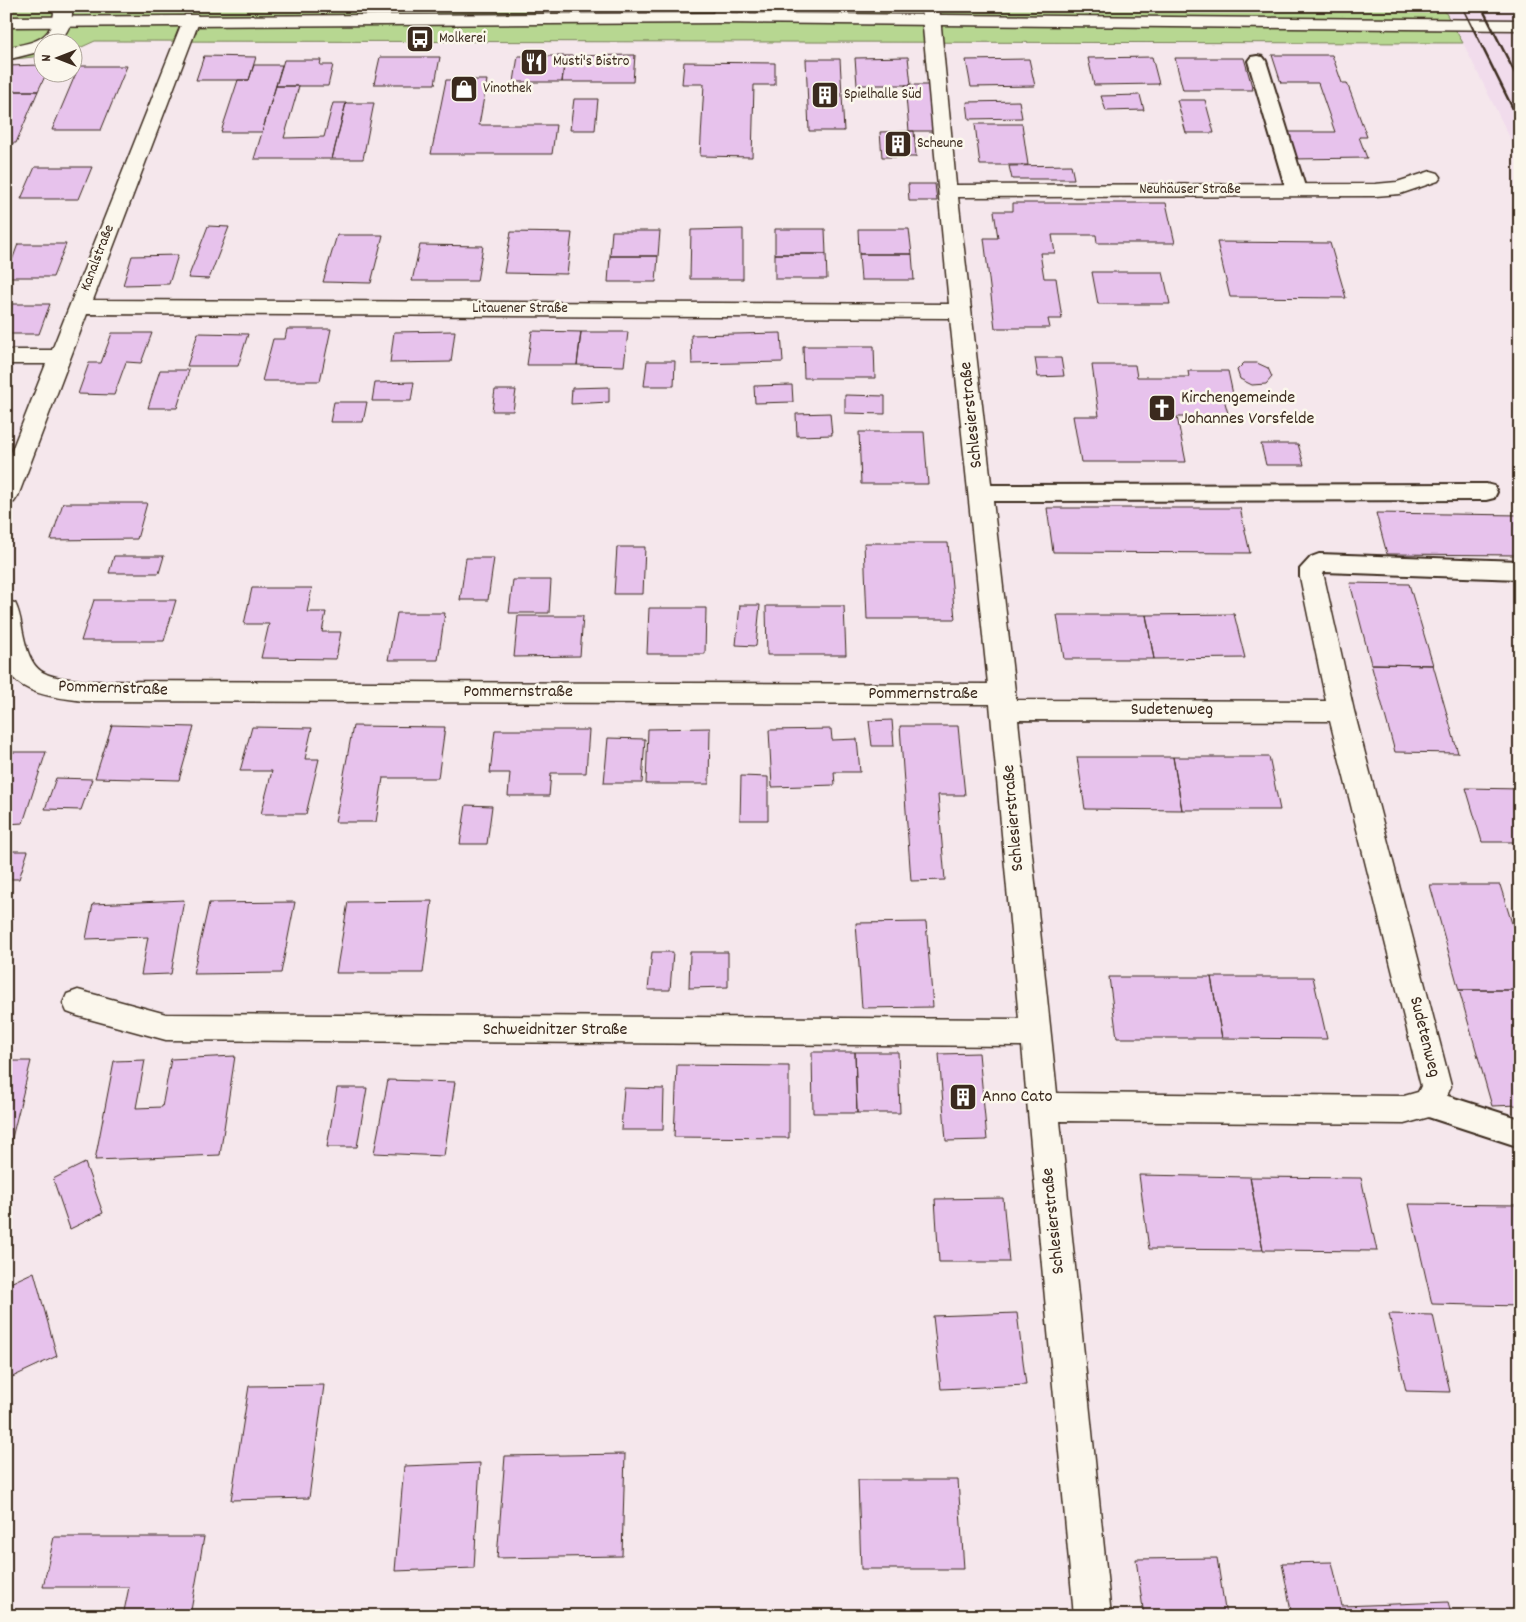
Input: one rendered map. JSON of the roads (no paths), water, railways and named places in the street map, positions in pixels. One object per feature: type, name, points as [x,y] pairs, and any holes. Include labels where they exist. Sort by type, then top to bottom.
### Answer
[{"type":"street","points":[[6,22],[64,13],[191,19],[722,12],[1520,25]]},
{"type":"street","points":[[59,32],[64,13]]},
{"type":"street","name":"Schlesierstraße","points":[[930,14],[947,191],[1003,702],[1034,1033],[1043,1107],[1093,1616]]},
{"type":"street","name":"Kanalstraße","points":[[6,496],[191,19]]},
{"type":"street","points":[[6,54],[32,48]]},
{"type":"street","name":"Neuhäuser Straße","points":[[947,191],[1384,190],[1400,188],[1431,177]]},
{"type":"street","name":"Litauener Straße","points":[[79,307],[961,311]]},
{"type":"street","points":[[6,358],[60,357]]},
{"type":"street","name":"Sudetenweg","points":[[1043,1107],[1404,1110],[1428,1104],[1436,1086],[1341,711],[1312,577]]},
{"type":"street","name":"Pommernstraße","points":[[6,610],[15,656],[22,672],[36,682],[56,688],[85,691],[1003,702]]},
{"type":"street","name":"Sudetenweg","points":[[1003,702],[1341,711]]},
{"type":"street","name":"Schweidnitzer Straße","points":[[78,1003],[166,1027],[1034,1033]]},
{"type":"lane","points":[[1257,62],[1296,190]]},
{"type":"lane","points":[[980,493],[1486,492]]},
{"type":"lane","points":[[1312,577],[1312,569],[1318,563],[1520,570]]},
{"type":"lane","points":[[1428,1104],[1520,1133]]},
{"type":"railway","points":[[1462,6],[1520,123]]},
{"type":"railway","points":[[1481,6],[1520,83]]},
{"type":"railway","points":[[1512,6],[1520,22]]},
{"type":"place","name":"Molkerei","points":[[420,39]]},
{"type":"place","name":"Musti's Bistro","points":[[534,62]]},
{"type":"place","name":"Vinothek","points":[[464,89]]},
{"type":"place","name":"Spielhalle Süd","points":[[825,95]]},
{"type":"place","name":"Scheune","points":[[898,144]]},
{"type":"place","name":"Kirchengemeinde Johannes Vorsfelde","points":[[1162,408]]},
{"type":"place","name":"Anno Cato","points":[[963,1097]]}]
